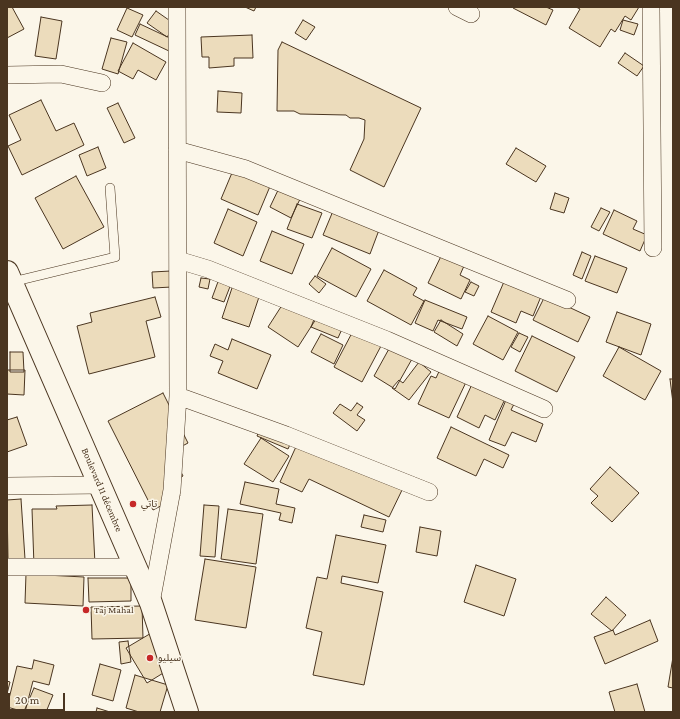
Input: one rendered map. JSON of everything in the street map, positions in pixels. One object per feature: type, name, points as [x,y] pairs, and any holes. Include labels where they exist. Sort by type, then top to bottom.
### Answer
[{"type":"main road","name":"Boulevard 11 décembre","points":[[9,277],[151,603],[187,712]]},
{"type":"street","points":[[151,603],[172,490],[178,396],[177,7]]},
{"type":"street","points":[[651,7],[653,248]]},
{"type":"street","points":[[7,75],[61,74],[102,83]]},
{"type":"street","points":[[177,150],[246,169],[567,300]]},
{"type":"street","points":[[178,260],[208,269],[387,340],[544,409]]},
{"type":"street","points":[[178,396],[286,435],[429,492]]},
{"type":"street","points":[[7,486],[100,485]]},
{"type":"street","points":[[7,567],[136,567]]},
{"type":"lane","points":[[9,277],[115,258],[110,188]]},
{"type":"building","points":[[7,7],[12,7],[24,29],[7,38]]},
{"type":"building","points":[[245,7],[256,7],[254,11]]},
{"type":"building","points":[[546,7],[553,10],[546,25],[513,8]]},
{"type":"building","points":[[576,7],[639,7],[631,20],[625,16],[615,32],[611,29],[600,47],[569,28],[580,9]]},
{"type":"building","points":[[127,8],[143,15],[132,37],[117,30]]},
{"type":"building","points":[[156,11],[176,25],[167,37],[147,23]]},
{"type":"building","points":[[41,17],[62,21],[56,59],[35,56]]},
{"type":"building","points":[[303,20],[315,27],[306,40],[295,33]]},
{"type":"building","points":[[623,20],[638,24],[634,35],[620,30]]},
{"type":"building","points":[[140,24],[174,40],[169,51],[135,35]]},
{"type":"building","points":[[252,35],[253,58],[234,58],[234,66],[209,68],[209,57],[202,57],[201,37]]},
{"type":"building","points":[[111,38],[127,42],[118,74],[102,69]]},
{"type":"building","points":[[282,42],[421,108],[384,187],[350,170],[364,139],[365,120],[350,118],[346,115],[300,114],[294,111],[277,111],[278,50]]},
{"type":"building","points":[[133,43],[166,62],[156,80],[138,70],[133,79],[118,71]]},
{"type":"building","points":[[625,53],[644,66],[637,76],[618,63]]},
{"type":"building","points":[[218,91],[242,93],[241,113],[217,112]]},
{"type":"building","points":[[41,100],[56,131],[74,123],[84,145],[22,175],[8,146],[21,140],[9,115]]},
{"type":"building","points":[[118,103],[135,138],[124,143],[107,108]]},
{"type":"building","points":[[98,147],[106,168],[87,176],[79,155]]},
{"type":"building","points":[[516,148],[546,166],[536,182],[506,164]]},
{"type":"building","points":[[234,168],[271,184],[258,215],[221,199]]},
{"type":"building","points":[[76,176],[104,227],[63,249],[35,198]]},
{"type":"building","points":[[280,186],[301,197],[291,218],[270,207]]},
{"type":"building","points":[[555,193],[569,198],[564,213],[550,209]]},
{"type":"building","points":[[297,204],[322,213],[312,238],[287,229]]},
{"type":"building","points":[[601,208],[610,212],[599,231],[591,227]]},
{"type":"building","points":[[228,209],[257,222],[243,256],[214,243]]},
{"type":"building","points":[[614,210],[637,221],[633,229],[647,235],[640,251],[603,234]]},
{"type":"building","points":[[333,211],[379,230],[370,254],[323,235]]},
{"type":"building","points":[[272,231],[304,244],[292,274],[260,261]]},
{"type":"building","points":[[332,248],[371,269],[356,297],[317,276]]},
{"type":"building","points":[[445,248],[467,259],[460,275],[470,280],[461,299],[428,283]]},
{"type":"building","points":[[582,252],[591,256],[582,279],[573,275]]},
{"type":"building","points":[[595,256],[627,268],[617,293],[585,281]]},
{"type":"building","points":[[384,270],[417,288],[413,295],[424,301],[411,325],[367,301]]},
{"type":"building","points":[[171,271],[172,287],[153,288],[152,272]]},
{"type":"building","points":[[315,276],[326,284],[319,293],[309,284]]},
{"type":"building","points":[[506,277],[542,294],[533,316],[521,311],[516,323],[491,312]]},
{"type":"building","points":[[201,278],[210,279],[208,289],[199,287]]},
{"type":"building","points":[[219,279],[231,284],[224,302],[212,298]]},
{"type":"building","points":[[471,282],[479,286],[474,296],[465,292]]},
{"type":"building","points":[[233,285],[260,294],[249,327],[222,318]]},
{"type":"building","points":[[545,296],[590,317],[578,342],[533,320]]},
{"type":"building","points":[[155,297],[161,317],[146,321],[155,357],[89,374],[77,326],[92,322],[90,313]]},
{"type":"building","points":[[286,299],[316,319],[298,347],[268,327]]},
{"type":"building","points":[[425,300],[467,317],[462,329],[438,320],[433,331],[415,323]]},
{"type":"building","points":[[617,312],[651,324],[641,355],[606,342]]},
{"type":"building","points":[[488,316],[518,332],[503,360],[473,344]]},
{"type":"building","points":[[315,317],[342,329],[338,338],[311,327]]},
{"type":"building","points":[[441,320],[463,334],[457,346],[434,332]]},
{"type":"building","points":[[353,331],[381,346],[362,382],[334,367]]},
{"type":"building","points":[[519,333],[528,337],[520,352],[511,347]]},
{"type":"building","points":[[321,334],[343,345],[334,364],[311,352]]},
{"type":"building","points":[[532,336],[575,357],[557,392],[515,371]]},
{"type":"building","points":[[232,339],[271,355],[257,389],[218,373],[223,361],[210,356],[215,344],[228,350]]},
{"type":"building","points":[[390,347],[412,359],[395,389],[374,376]]},
{"type":"building","points":[[619,347],[661,371],[645,400],[603,376]]},
{"type":"building","points":[[10,352],[23,352],[24,372],[10,372]]},
{"type":"building","points":[[419,362],[431,372],[409,400],[392,388],[399,380],[403,383]]},
{"type":"building","points":[[442,365],[468,378],[449,418],[418,404],[431,376],[436,378]]},
{"type":"building","points":[[7,370],[25,370],[24,395],[7,394]]},
{"type":"building","points":[[670,379],[673,379],[673,403]]},
{"type":"building","points":[[473,382],[506,397],[495,420],[485,415],[479,428],[457,417]]},
{"type":"building","points":[[163,393],[188,443],[171,452],[183,476],[173,482],[180,496],[153,510],[108,421]]},
{"type":"building","points":[[506,400],[514,404],[511,410],[543,424],[536,442],[512,432],[505,446],[489,440]]},
{"type":"building","points":[[357,403],[363,407],[357,415],[365,420],[357,431],[333,413],[340,404],[351,411]]},
{"type":"building","points":[[17,417],[27,445],[7,452],[7,420]]},
{"type":"building","points":[[261,426],[292,440],[288,449],[257,436]]},
{"type":"building","points":[[451,427],[509,455],[503,468],[484,459],[476,476],[437,458]]},
{"type":"building","points":[[261,438],[289,456],[273,482],[244,464]]},
{"type":"building","points":[[299,440],[403,488],[389,517],[309,479],[302,492],[280,482]]},
{"type":"building","points":[[610,467],[639,493],[612,522],[591,503],[598,496],[590,489]]},
{"type":"building","points":[[245,482],[279,489],[276,504],[295,508],[292,523],[279,520],[281,513],[240,504]]},
{"type":"building","points":[[21,499],[25,559],[8,560],[7,500]]},
{"type":"building","points":[[92,505],[95,564],[34,566],[32,509],[57,509],[56,506]]},
{"type":"building","points":[[204,505],[219,506],[215,557],[200,556]]},
{"type":"building","points":[[228,509],[263,514],[256,564],[221,559]]},
{"type":"building","points":[[364,515],[386,520],[383,532],[361,527]]},
{"type":"building","points":[[420,527],[441,531],[437,556],[416,552]]},
{"type":"building","points":[[336,535],[386,545],[378,583],[342,576],[341,583],[383,592],[364,685],[313,675],[322,632],[306,628],[317,577],[327,579]]},
{"type":"building","points":[[205,559],[256,567],[246,628],[195,620]]},
{"type":"building","points":[[476,565],[516,579],[504,616],[464,602]]},
{"type":"building","points":[[26,574],[84,577],[83,606],[25,603]]},
{"type":"building","points":[[88,578],[131,578],[131,601],[89,602]]},
{"type":"building","points":[[606,597],[626,615],[612,631],[591,614]]},
{"type":"building","points":[[142,606],[143,638],[92,639],[91,607]]},
{"type":"building","points":[[650,620],[658,641],[605,664],[594,637],[613,630],[615,635]]},
{"type":"building","name":"سيليو","points":[[153,632],[173,667],[147,683],[126,648]]},
{"type":"building","points":[[128,641],[131,662],[121,664],[119,642]]},
{"type":"building","points":[[673,657],[673,688],[668,687]]},
{"type":"building","points":[[34,660],[54,665],[49,685],[33,681],[25,712],[7,707],[17,666],[32,669]]},
{"type":"building","points":[[100,664],[121,670],[113,701],[92,695]]},
{"type":"building","points":[[135,675],[168,685],[160,712],[139,712],[126,708]]},
{"type":"building","points":[[7,681],[10,682],[7,694]]},
{"type":"building","points":[[637,684],[645,712],[615,712],[609,692]]},
{"type":"building","points":[[34,688],[53,695],[46,712],[32,712],[25,709]]},
{"type":"building","points":[[97,708],[110,712],[96,712]]},
{"type":"place","name":"تاتي","points":[[133,504]]},
{"type":"place","name":"Taj Mahal","points":[[86,610]]},
{"type":"place","name":"سيليو","points":[[150,658]]}]
